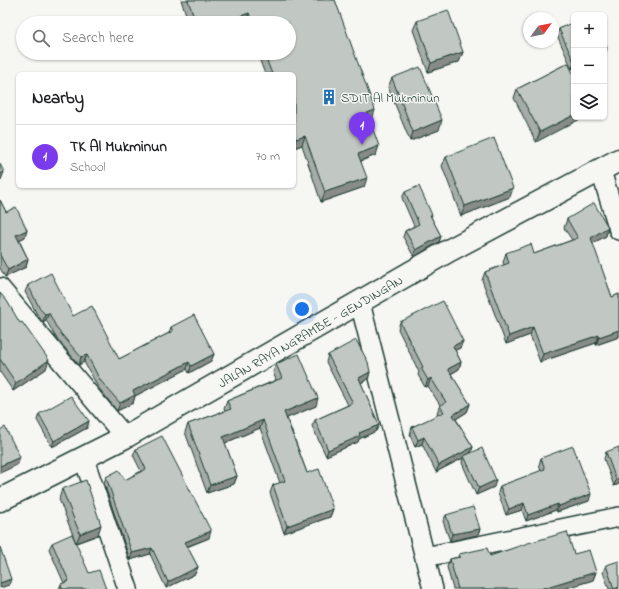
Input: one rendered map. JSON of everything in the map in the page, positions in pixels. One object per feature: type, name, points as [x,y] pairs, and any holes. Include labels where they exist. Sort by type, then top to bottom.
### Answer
[{"type":"main road","name":"JALAN RAYA NGRAMBE - GENDINGAN","points":[[0,500],[125,438],[450,250],[610,166]]},
{"type":"street","points":[[610,166],[619,230]]},
{"type":"street","points":[[0,288],[125,438]]},
{"type":"street","points":[[360,303],[433,589]]},
{"type":"street","points":[[84,459],[128,589]]},
{"type":"street","points":[[425,557],[619,518]]},
{"type":"building","name":"SDIT Al Mukminun","points":[[188,0],[335,0],[375,110],[367,113],[379,146],[358,154],[367,178],[325,192],[305,136],[296,139],[296,72],[271,72],[267,60],[296,60],[296,16],[250,16],[249,13],[241,16],[194,16]]},
{"type":"building","points":[[448,10],[463,52],[431,63],[417,21]]},
{"type":"building","points":[[571,23],[571,55],[559,29]]},
{"type":"building","points":[[568,63],[571,69],[571,116],[540,132],[517,89]]},
{"type":"building","points":[[420,67],[442,120],[413,132],[392,78]]},
{"type":"building","points":[[494,138],[513,188],[465,206],[446,157]]},
{"type":"building","points":[[0,164],[4,172],[0,174]]},
{"type":"building","points":[[419,186],[432,215],[430,215],[441,236],[416,250],[405,231],[419,224],[405,192]]},
{"type":"building","points":[[0,200],[6,212],[16,207],[27,230],[16,235],[28,259],[8,270],[0,255]]},
{"type":"building","points":[[594,203],[608,227],[591,238],[612,297],[619,294],[619,330],[599,337],[599,335],[543,354],[533,327],[509,336],[485,272],[509,263],[506,253],[531,244],[534,254],[578,238],[567,219]]},
{"type":"building","points":[[51,273],[73,316],[92,306],[119,359],[173,331],[171,327],[194,315],[214,354],[191,366],[189,362],[133,391],[135,395],[120,403],[100,380],[87,355],[81,357],[57,329],[49,313],[45,314],[40,309],[28,285]]},
{"type":"building","points":[[0,293],[7,301],[20,323],[22,322],[49,360],[16,383],[0,359]]},
{"type":"building","points":[[443,301],[463,341],[453,346],[461,362],[448,369],[470,404],[453,415],[473,447],[439,465],[424,437],[418,440],[412,427],[444,412],[440,406],[446,402],[431,378],[428,380],[421,368],[423,367],[400,322]]},
{"type":"building","points":[[356,340],[368,362],[370,372],[359,378],[379,425],[359,433],[360,436],[328,450],[315,420],[353,403],[328,355]]},
{"type":"building","points":[[299,354],[318,398],[284,412],[307,473],[319,469],[333,509],[287,526],[273,485],[285,481],[263,420],[223,437],[237,476],[210,485],[188,424],[231,409],[227,401],[282,378],[276,364]]},
{"type":"building","points":[[71,396],[89,421],[54,441],[39,414]]},
{"type":"building","points":[[5,427],[20,457],[0,466],[0,430]]},
{"type":"building","points":[[162,436],[211,531],[185,542],[198,567],[168,582],[152,548],[132,553],[106,477],[119,470],[125,480],[146,469],[136,449]]},
{"type":"building","points":[[573,446],[591,494],[559,506],[558,504],[528,515],[524,503],[509,509],[500,486],[545,469],[541,458]]},
{"type":"building","points":[[619,447],[619,479],[616,480],[606,452]]},
{"type":"building","points":[[482,448],[496,480],[479,488],[464,456]]},
{"type":"building","points":[[86,480],[101,525],[80,534],[62,489]]},
{"type":"building","points":[[473,507],[480,529],[452,534],[446,515]]},
{"type":"building","points":[[567,532],[574,554],[589,550],[596,572],[540,589],[458,589],[450,559],[460,557],[459,554],[487,548],[490,556]]},
{"type":"building","points":[[72,534],[89,573],[99,570],[106,589],[62,589],[61,584],[69,581],[52,543]]},
{"type":"building","points":[[0,547],[11,579],[0,583]]},
{"type":"building","points":[[619,561],[619,587],[614,589],[606,565]]},
{"type":"place","name":"SDIT Al Mukminun","points":[[329,97]]},
{"type":"place","name":"TK Al Mukminun","points":[[362,145]]}]
